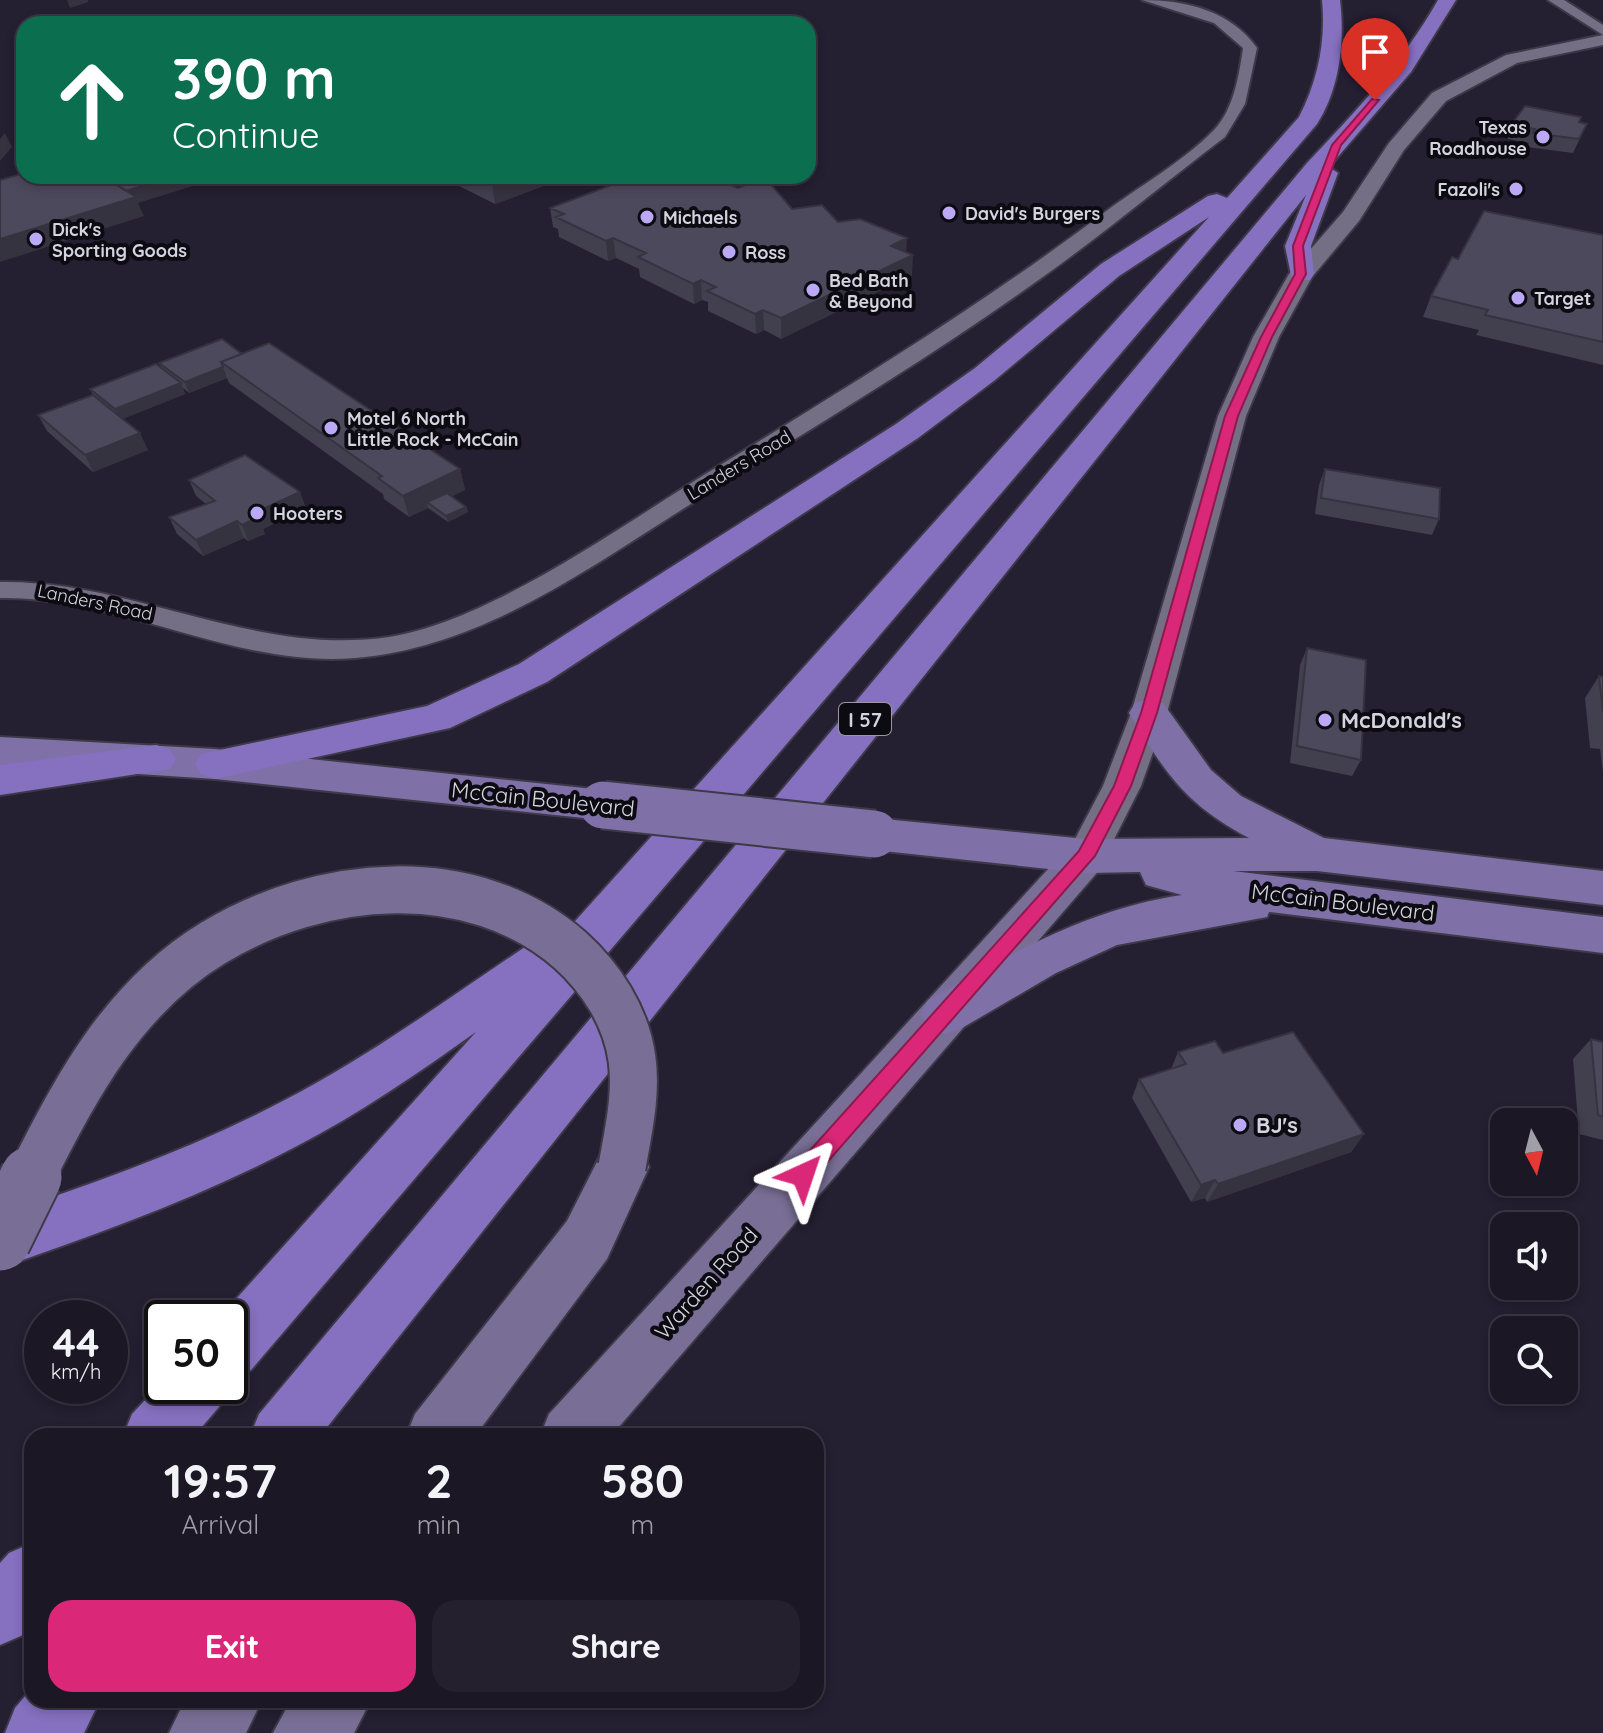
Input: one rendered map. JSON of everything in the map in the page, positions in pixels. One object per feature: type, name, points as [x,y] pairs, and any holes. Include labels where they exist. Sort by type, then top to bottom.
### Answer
[{"type":"highway","name":"I 57","points":[[248,1328],[1309,119],[1323,93],[1331,42],[1331,0]]},
{"type":"highway","name":"I 57","points":[[288,1428],[1430,31],[1447,0]]},
{"type":"highway","points":[[1301,274],[1298,246],[1336,145]]},
{"type":"highway","points":[[215,764],[436,718],[533,673],[907,431],[985,374],[1110,270],[1260,174]]},
{"type":"highway","points":[[0,780],[156,759]]},
{"type":"highway","points":[[0,1240],[116,1201],[295,1120],[361,1083],[616,908]]},
{"type":"highway","points":[[161,1428],[182,1404]]},
{"type":"highway","points":[[0,1612],[24,1585]]},
{"type":"highway","points":[[40,1733],[60,1708]]},
{"type":"main road","points":[[1149,713],[1196,781],[1226,807],[1317,854]]},
{"type":"main road","name":"McCain Boulevard","points":[[0,751],[215,764],[1086,856],[1317,854],[1603,888]]},
{"type":"main road","name":"McCain Boulevard","points":[[1086,856],[1248,892],[1603,935]]},
{"type":"main road","name":"Warden Road","points":[[578,1428],[1086,856]]},
{"type":"main road","points":[[0,1240],[86,1072],[125,1016],[165,978],[232,929],[292,907],[376,890],[430,890],[492,903],[534,921],[591,968],[609,993],[632,1057],[631,1113],[622,1167],[587,1240],[443,1428]]},
{"type":"main road","points":[[945,1014],[1073,943],[1101,932],[1198,909],[1306,899]]},
{"type":"main road","points":[[204,1733],[222,1708]]},
{"type":"main road","points":[[308,1733],[330,1708]]},
{"type":"street","name":"Landers Road","points":[[0,590],[32,588],[62,591],[298,650],[341,651],[396,646],[477,620],[532,591],[906,361],[1032,276],[1219,134],[1234,115],[1250,48],[1222,22],[1149,0]]},
{"type":"street","points":[[1555,0],[1603,31]]},
{"type":"street","name":"Warden Road","points":[[1086,856],[1122,786],[1149,713],[1232,416],[1266,337],[1301,274],[1351,216],[1396,147],[1439,97],[1483,71],[1512,59],[1603,40]]},
{"type":"building","points":[[1525,106],[1581,117],[1579,122],[1587,124],[1579,139],[1533,133],[1535,129],[1513,125]]},
{"type":"building","points":[[16,175],[16,184],[116,184],[136,197],[0,239],[0,180]]},
{"type":"building","points":[[115,184],[149,184],[126,191]]},
{"type":"building","points":[[614,184],[729,184],[738,188],[748,184],[771,184],[792,209],[822,205],[838,222],[860,219],[907,238],[891,246],[913,255],[781,318],[763,310],[755,314],[707,291],[716,287],[701,280],[693,284],[638,257],[646,253],[613,238],[606,241],[556,217],[564,214],[550,208]]},
{"type":"building","name":"Target","points":[[1484,211],[1603,235],[1603,342],[1485,315],[1488,310],[1431,296],[1452,257],[1458,259]]},
{"type":"building","points":[[222,339],[242,354],[221,362],[223,367],[185,382],[159,363]]},
{"type":"building","name":"Motel 6 North Little Rock - McCain","points":[[269,343],[460,469],[403,496],[378,478],[382,476],[221,362]]},
{"type":"building","points":[[156,364],[181,383],[115,409],[90,389]]},
{"type":"building","points":[[93,395],[140,433],[85,455],[38,415]]},
{"type":"building","points":[[245,455],[300,492],[254,513],[258,517],[242,525],[237,521],[196,540],[169,517],[215,501],[189,480]]},
{"type":"building","points":[[1325,469],[1440,488],[1439,519],[1321,498]]},
{"type":"building","points":[[447,493],[466,507],[446,516],[427,502]]},
{"type":"building","name":"McDonald's","points":[[1307,648],[1366,660],[1361,760],[1297,746]]},
{"type":"building","points":[[1599,676],[1603,677],[1603,712]]},
{"type":"building","name":"BJ's","points":[[1293,1032],[1364,1134],[1218,1184],[1215,1180],[1201,1185],[1139,1079],[1186,1064],[1178,1052],[1215,1041],[1223,1053]]},
{"type":"building","points":[[1591,1039],[1603,1042],[1603,1117],[1598,1115]]},
{"type":"place","name":"Texas Roadhouse","points":[[1543,137]]},
{"type":"place","name":"Fazoli's","points":[[1516,189]]},
{"type":"place","name":"David's Burgers","points":[[949,213]]},
{"type":"place","name":"Michaels","points":[[647,217]]},
{"type":"place","name":"Dick's Sporting Goods","points":[[36,239]]},
{"type":"place","name":"Ross","points":[[729,252]]},
{"type":"place","name":"Bed Bath & Beyond","points":[[813,290]]},
{"type":"place","name":"Target","points":[[1518,298]]},
{"type":"place","name":"Motel 6 North Little Rock - McCain","points":[[331,428]]},
{"type":"place","name":"Hooters","points":[[257,513]]},
{"type":"place","name":"McDonald's","points":[[1325,720]]},
{"type":"place","name":"BJ's","points":[[1240,1125]]},
{"type":"route","points":[[803,1175],[1086,856],[1122,786],[1149,713],[1232,416],[1266,337],[1301,274],[1298,246],[1336,145],[1375,100]]}]
